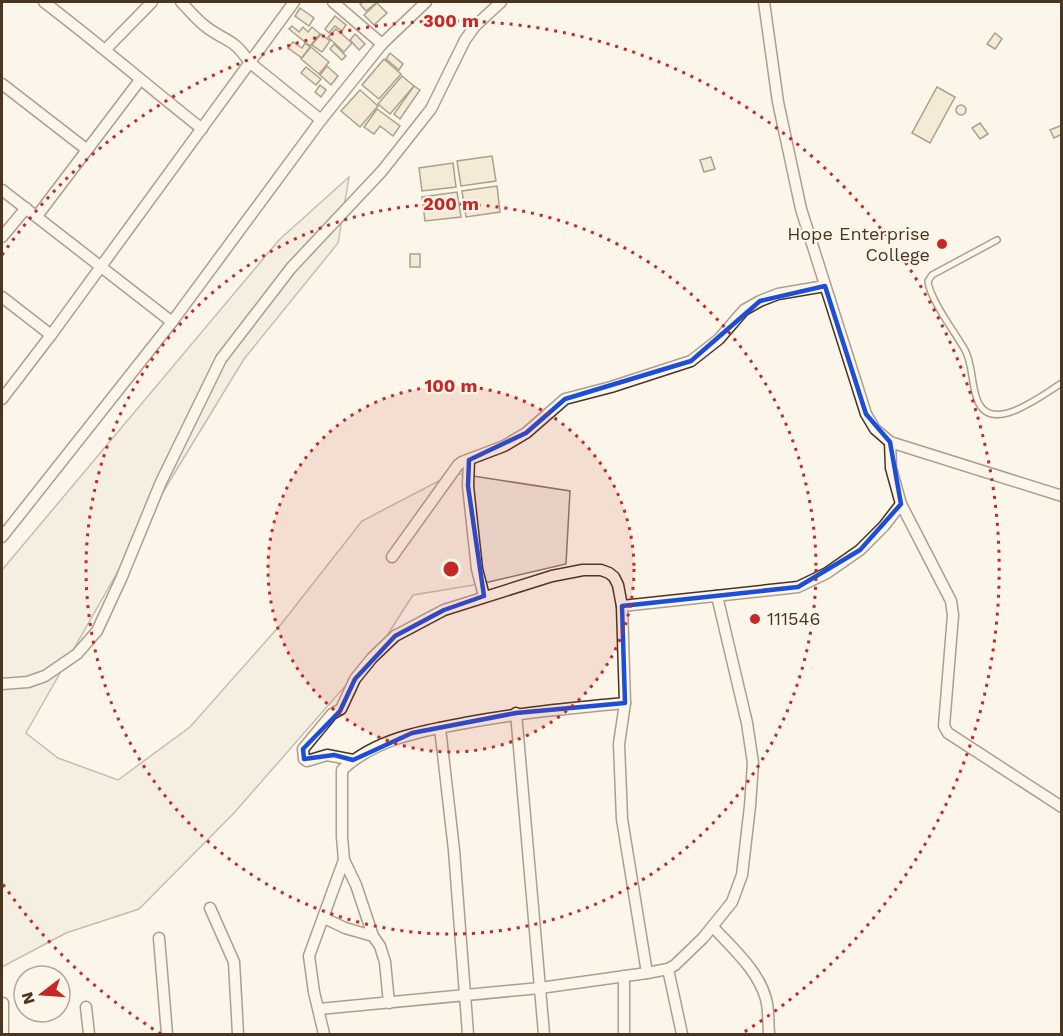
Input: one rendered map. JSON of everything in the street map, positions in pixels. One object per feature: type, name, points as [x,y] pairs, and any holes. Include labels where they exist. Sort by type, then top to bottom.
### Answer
[{"type":"street","points":[[44,2],[106,49],[140,80],[202,129]]},
{"type":"street","points":[[106,49],[152,2]]},
{"type":"street","points":[[180,2],[205,26],[231,40],[249,62],[321,120]]},
{"type":"street","points":[[2,399],[294,2]]},
{"type":"street","points":[[333,2],[382,44]]},
{"type":"street","points":[[3,531],[172,322],[321,120],[382,44],[426,2]]},
{"type":"street","points":[[2,684],[28,682],[45,676],[77,654],[97,631],[161,482],[221,359],[291,268],[382,171],[431,109],[465,40],[475,26],[501,2]]},
{"type":"street","points":[[765,2],[778,102],[801,209],[867,414],[875,429],[890,441],[1062,496]]},
{"type":"street","points":[[37,216],[140,80]]},
{"type":"street","points":[[2,84],[86,149]]},
{"type":"street","points":[[2,189],[172,322]]},
{"type":"street","points":[[2,237],[26,208]]},
{"type":"street","points":[[392,557],[458,465],[504,446],[526,433],[565,399],[691,361],[719,339],[744,310],[760,301],[778,294],[825,286]]},
{"type":"street","points":[[2,297],[51,335]]},
{"type":"street","points":[[890,441],[891,468],[901,504],[951,601],[953,615],[944,726],[948,733],[1062,807]]},
{"type":"street","points":[[470,460],[468,486],[477,568],[484,596]]},
{"type":"street","points":[[621,606],[798,587],[818,578],[860,549],[884,526],[901,504]]},
{"type":"street","points":[[352,760],[327,755],[307,760],[304,759],[303,749],[332,714],[341,709],[355,679],[372,658],[395,636],[444,610],[552,576],[583,570],[601,570],[614,577],[621,606],[625,703],[619,744],[621,798],[647,973]]},
{"type":"street","points":[[319,1009],[540,988],[668,969],[712,927],[732,902],[742,875],[753,763],[747,723],[717,596]]},
{"type":"street","points":[[389,1003],[385,963],[380,946],[344,860],[342,770],[352,760],[383,744],[412,733],[516,713],[625,703]]},
{"type":"street","points":[[516,713],[544,1035]]},
{"type":"street","points":[[440,728],[454,850],[468,1035]]},
{"type":"street","points":[[324,1035],[314,992],[309,956],[344,860]]},
{"type":"street","points":[[210,908],[234,962],[238,1035]]},
{"type":"street","points":[[324,918],[345,928],[374,936]]},
{"type":"street","points":[[712,927],[749,966],[761,984],[767,1002],[769,1033]]},
{"type":"street","points":[[159,938],[167,1035]]},
{"type":"street","points":[[668,969],[682,1035]]},
{"type":"street","points":[[624,976],[624,1035]]},
{"type":"street","points":[[3,1003],[3,1035]]},
{"type":"street","points":[[86,1007],[89,1035]]},
{"type":"lane","points":[[997,240],[932,276],[928,281],[932,293],[966,353],[976,398],[985,413],[1006,414],[1062,383]]},
{"type":"highlighted area","points":[[825,286],[866,414],[890,442],[901,504],[860,550],[798,587],[622,606],[625,703],[516,713],[412,733],[353,760],[334,755],[304,759],[303,749],[340,711],[355,679],[395,636],[444,610],[484,596],[468,486],[469,460],[526,433],[565,399],[691,361],[760,301]]},
{"type":"shaded area","points":[[349,177],[338,243],[244,359],[163,492],[26,733],[58,758],[118,780],[190,727],[282,623],[362,521],[454,473],[570,491],[566,564],[480,584],[413,595],[381,645],[234,813],[139,909],[66,933],[2,967],[2,570],[279,240]]},
{"type":"building","points":[[377,2],[366,11],[360,4]]},
{"type":"building","points":[[377,3],[387,13],[374,25],[364,15]]},
{"type":"building","points":[[300,8],[314,18],[309,26],[295,16]]},
{"type":"building","points":[[335,16],[346,25],[342,31],[335,26],[329,33],[325,29]]},
{"type":"building","points":[[292,26],[299,32],[303,27],[308,32],[312,27],[320,34],[310,46],[289,29]]},
{"type":"building","points":[[336,29],[352,43],[344,52],[328,37]]},
{"type":"building","points":[[995,33],[1002,39],[995,49],[987,44]]},
{"type":"building","points":[[321,34],[330,41],[322,52],[312,45]]},
{"type":"building","points":[[355,34],[365,44],[359,50],[350,40]]},
{"type":"building","points":[[293,42],[302,48],[305,43],[310,47],[302,58],[288,48]]},
{"type":"building","points":[[334,44],[346,56],[342,60],[330,49]]},
{"type":"building","points":[[311,47],[329,62],[319,74],[301,59]]},
{"type":"building","points":[[390,53],[403,64],[399,70],[386,59]]},
{"type":"building","points":[[384,59],[401,74],[379,99],[362,85]]},
{"type":"building","points":[[327,66],[338,76],[331,85],[320,75]]},
{"type":"building","points":[[306,67],[321,79],[316,85],[301,73]]},
{"type":"building","points":[[402,76],[414,86],[390,114],[378,104]]},
{"type":"building","points":[[320,85],[326,90],[321,97],[315,92]]},
{"type":"building","points":[[414,86],[420,90],[400,119],[394,114]]},
{"type":"building","points":[[937,87],[955,97],[930,143],[912,133]]},
{"type":"building","points":[[360,90],[378,106],[360,127],[341,111]]},
{"type":"building","points":[[961,105],[966,110],[961,115],[956,110]]},
{"type":"building","points":[[377,109],[400,126],[393,136],[380,126],[374,134],[364,127]]},
{"type":"building","points":[[980,123],[988,134],[980,139],[972,128]]},
{"type":"building","points":[[1062,125],[1062,134],[1054,138],[1050,130]]},
{"type":"building","points":[[492,156],[496,181],[461,186],[457,161]]},
{"type":"building","points":[[711,157],[715,169],[704,172],[700,160]]},
{"type":"building","points":[[453,163],[456,187],[422,191],[419,168]]},
{"type":"building","points":[[497,186],[500,212],[466,217],[462,191]]},
{"type":"building","points":[[457,192],[461,217],[425,221],[422,197]]},
{"type":"building","points":[[410,254],[420,254],[420,267],[410,267]]},
{"type":"place","name":"Hope Enterprise College","points":[[942,244]]},
{"type":"place","name":"111546","points":[[755,619]]}]
